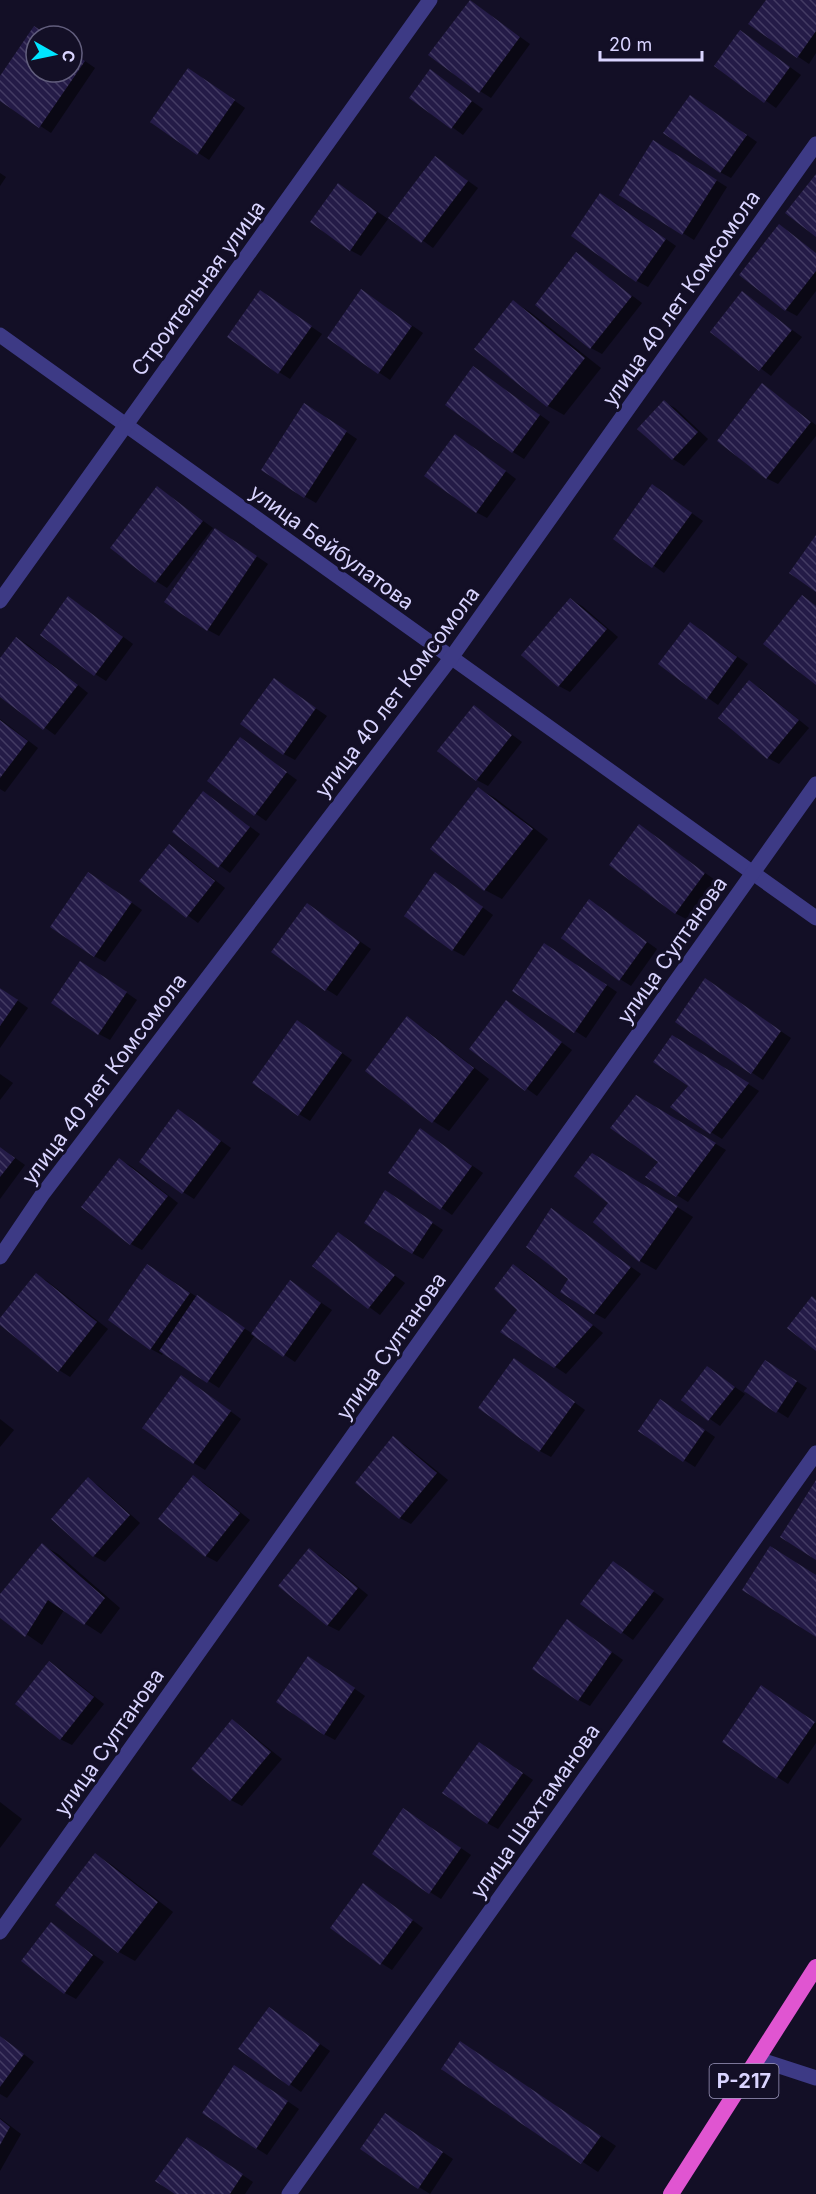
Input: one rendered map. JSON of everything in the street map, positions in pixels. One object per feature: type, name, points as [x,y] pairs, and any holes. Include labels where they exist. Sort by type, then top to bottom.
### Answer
[{"type":"highway","name":"Р-217","points":[[671,2194],[816,1967]]},
{"type":"street","name":"Строительная улица","points":[[0,601],[430,0]]},
{"type":"street","name":"улица 40 лет Комсомола","points":[[0,1257],[49,1186],[452,658],[816,144]]},
{"type":"street","name":"улица Бейбулатова","points":[[0,334],[816,918]]},
{"type":"street","name":"улица Султанова","points":[[0,1932],[816,784]]},
{"type":"street","name":"улица Шахтаманова","points":[[289,2194],[816,1453]]},
{"type":"street","points":[[758,2059],[816,2078]]},
{"type":"building","points":[[470,0],[520,37],[479,93],[428,55]]},
{"type":"building","points":[[766,0],[816,0],[816,31],[797,58],[748,24]]},
{"type":"building","points":[[740,30],[790,67],[764,103],[714,66]]},
{"type":"building","points":[[24,41],[24,84],[69,84],[39,128],[0,101],[0,76]]},
{"type":"building","points":[[188,68],[235,100],[197,155],[150,122]]},
{"type":"building","points":[[430,69],[472,101],[451,129],[409,98]]},
{"type":"building","points":[[690,95],[747,135],[720,173],[663,133]]},
{"type":"building","points":[[653,140],[717,180],[682,235],[619,195]]},
{"type":"building","points":[[435,156],[468,181],[421,243],[388,218]]},
{"type":"building","points":[[816,174],[816,237],[785,213]]},
{"type":"building","points":[[338,183],[377,212],[350,251],[310,222]]},
{"type":"building","points":[[600,193],[666,239],[636,282],[571,236]]},
{"type":"building","points":[[779,224],[816,253],[816,271],[785,311],[739,275]]},
{"type":"building","points":[[576,252],[632,296],[590,349],[535,305]]},
{"type":"building","points":[[361,289],[412,326],[378,374],[327,338]]},
{"type":"building","points":[[260,290],[312,326],[278,374],[227,337]]},
{"type":"building","points":[[742,291],[792,330],[759,371],[710,332]]},
{"type":"building","points":[[513,300],[585,358],[547,407],[474,349]]},
{"type":"building","points":[[473,366],[540,415],[512,453],[445,405]]},
{"type":"building","points":[[762,383],[811,422],[766,479],[717,441]]},
{"type":"building","points":[[664,400],[698,432],[672,460],[637,429]]},
{"type":"building","points":[[304,403],[347,431],[304,498],[261,470]]},
{"type":"building","points":[[455,434],[506,471],[476,513],[424,476]]},
{"type":"building","points":[[652,484],[692,513],[652,568],[613,539]]},
{"type":"building","points":[[157,486],[203,521],[155,583],[110,548]]},
{"type":"building","points":[[215,528],[257,556],[207,631],[164,602]]},
{"type":"building","points":[[816,535],[816,592],[789,573]]},
{"type":"building","points":[[802,595],[816,606],[816,685],[763,644]]},
{"type":"building","points":[[68,596],[123,637],[94,676],[40,635]]},
{"type":"building","points":[[570,598],[607,629],[558,687],[521,655]]},
{"type":"building","points":[[690,622],[737,657],[706,700],[658,664]]},
{"type":"building","points":[[16,637],[78,685],[43,730],[0,697],[0,658]]},
{"type":"building","points":[[274,678],[316,708],[283,755],[240,724]]},
{"type":"building","points":[[749,680],[799,720],[767,759],[718,718]]},
{"type":"building","points":[[474,705],[512,735],[476,781],[437,751]]},
{"type":"building","points":[[0,720],[28,741],[0,778]]},
{"type":"building","points":[[240,737],[287,772],[254,816],[207,781]]},
{"type":"building","points":[[478,787],[533,829],[484,891],[430,849]]},
{"type":"building","points":[[203,791],[250,827],[218,868],[172,832]]},
{"type":"building","points":[[639,824],[705,873],[675,914],[609,865]]},
{"type":"building","points":[[169,844],[215,881],[186,918],[139,881]]},
{"type":"building","points":[[88,872],[132,902],[94,957],[50,927]]},
{"type":"building","points":[[435,872],[483,907],[452,951],[404,916]]},
{"type":"building","points":[[589,899],[647,942],[619,981],[561,938]]},
{"type":"building","points":[[307,903],[360,942],[325,991],[271,952]]},
{"type":"building","points":[[544,943],[607,985],[574,1033],[512,991]]},
{"type":"building","points":[[80,961],[127,992],[98,1035],[51,1003]]},
{"type":"building","points":[[705,978],[781,1031],[751,1074],[675,1022]]},
{"type":"building","points":[[0,988],[18,1000],[0,1026]]},
{"type":"building","points":[[506,1000],[562,1042],[525,1091],[469,1049]]},
{"type":"building","points":[[407,1016],[474,1068],[432,1123],[365,1071]]},
{"type":"building","points":[[297,1020],[342,1053],[298,1116],[252,1083]]},
{"type":"building","points":[[672,1035],[749,1083],[710,1134],[670,1107],[688,1086],[653,1062]]},
{"type":"building","points":[[636,1095],[716,1143],[676,1197],[645,1177],[658,1162],[610,1128]]},
{"type":"building","points":[[178,1109],[221,1141],[182,1194],[139,1162]]},
{"type":"building","points":[[420,1128],[472,1166],[440,1210],[388,1173]]},
{"type":"building","points":[[0,1147],[15,1158],[0,1177]]},
{"type":"building","points":[[592,1153],[678,1206],[639,1262],[593,1222],[608,1203],[574,1176]]},
{"type":"building","points":[[119,1158],[168,1196],[130,1245],[81,1207]]},
{"type":"building","points":[[385,1190],[433,1222],[412,1254],[364,1223]]},
{"type":"building","points":[[551,1208],[631,1267],[594,1314],[560,1292],[568,1279],[526,1247]]},
{"type":"building","points":[[338,1232],[395,1275],[368,1309],[312,1266]]},
{"type":"building","points":[[147,1264],[190,1293],[150,1350],[108,1320]]},
{"type":"building","points":[[513,1264],[593,1325],[554,1368],[500,1332],[517,1310],[494,1289]]},
{"type":"building","points":[[36,1273],[97,1322],[58,1372],[0,1325],[0,1318]]},
{"type":"building","points":[[290,1280],[321,1303],[283,1357],[251,1334]]},
{"type":"building","points":[[197,1295],[245,1328],[207,1383],[159,1351]]},
{"type":"building","points":[[812,1296],[816,1300],[816,1351],[787,1328]]},
{"type":"building","points":[[514,1358],[575,1402],[539,1452],[478,1408]]},
{"type":"building","points":[[765,1360],[797,1381],[776,1413],[744,1391]]},
{"type":"building","points":[[707,1366],[735,1387],[708,1421],[681,1400]]},
{"type":"building","points":[[181,1375],[231,1411],[193,1464],[142,1428]]},
{"type":"building","points":[[660,1399],[705,1430],[683,1462],[638,1431]]},
{"type":"building","points":[[393,1436],[437,1473],[399,1519],[355,1483]]},
{"type":"building","points":[[193,1475],[240,1513],[205,1557],[158,1519]]},
{"type":"building","points":[[88,1477],[130,1515],[93,1557],[51,1519]]},
{"type":"building","points":[[816,1480],[816,1560],[780,1537]]},
{"type":"building","points":[[42,1543],[105,1598],[84,1625],[48,1600],[25,1637],[0,1618],[0,1594]]},
{"type":"building","points":[[770,1546],[816,1575],[816,1637],[742,1590]]},
{"type":"building","points":[[309,1548],[358,1588],[327,1626],[278,1586]]},
{"type":"building","points":[[613,1561],[654,1591],[621,1634],[580,1604]]},
{"type":"building","points":[[567,1619],[612,1652],[578,1701],[532,1669]]},
{"type":"building","points":[[308,1656],[355,1688],[324,1735],[276,1702]]},
{"type":"building","points":[[49,1661],[94,1697],[60,1740],[15,1704]]},
{"type":"building","points":[[761,1685],[815,1722],[776,1779],[722,1742]]},
{"type":"building","points":[[232,1719],[271,1752],[230,1801],[191,1769]]},
{"type":"building","points":[[479,1742],[523,1773],[487,1824],[442,1793]]},
{"type":"building","points":[[403,1808],[461,1848],[429,1894],[372,1854]]},
{"type":"building","points":[[95,1853],[158,1902],[118,1953],[55,1905]]},
{"type":"building","points":[[363,1883],[413,1920],[380,1965],[330,1928]]},
{"type":"building","points":[[51,1922],[93,1955],[64,1994],[21,1961]]},
{"type":"building","points":[[269,2007],[320,2044],[289,2086],[238,2049]]},
{"type":"building","points":[[0,2036],[24,2054],[0,2087]]},
{"type":"building","points":[[460,2041],[601,2136],[581,2164],[441,2069]]},
{"type":"building","points":[[234,2065],[288,2101],[256,2149],[202,2113]]},
{"type":"building","points":[[385,2113],[443,2152],[418,2189],[360,2149]]},
{"type":"building","points":[[0,2119],[10,2127],[0,2145]]},
{"type":"building","points":[[187,2137],[243,2174],[230,2194],[175,2194],[155,2181]]}]
